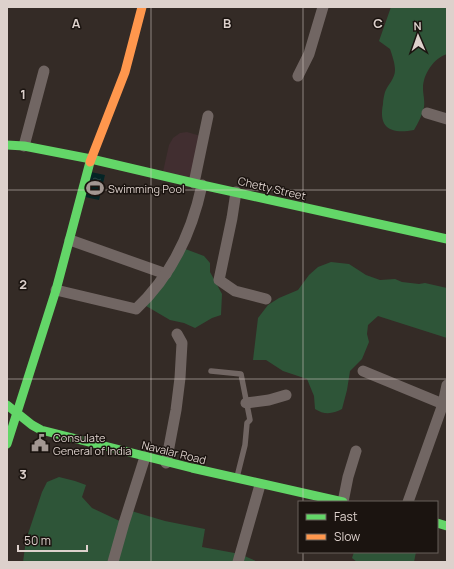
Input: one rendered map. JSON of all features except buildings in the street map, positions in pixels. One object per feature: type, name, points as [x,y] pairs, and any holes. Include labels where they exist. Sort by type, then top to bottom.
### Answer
[{"type":"street","points":[[7,444],[56,290],[91,159],[125,72],[142,7]]},
{"type":"street","points":[[298,76],[309,54],[323,7]]},
{"type":"street","points":[[24,146],[44,71]]},
{"type":"street","points":[[427,113],[447,119]]},
{"type":"street","points":[[56,290],[136,309],[145,300],[166,274],[191,224],[197,207],[198,184],[208,116]]},
{"type":"street","name":"Chetty Street","points":[[7,145],[24,146],[91,159],[447,239]]},
{"type":"street","points":[[236,192],[220,280],[235,291],[266,299]]},
{"type":"street","points":[[70,240],[166,274]]},
{"type":"street","points":[[166,463],[180,378],[182,343],[177,334]]},
{"type":"street","points":[[363,371],[443,404]]},
{"type":"street","points":[[408,501],[443,404],[447,385]]},
{"type":"street","points":[[246,403],[269,400],[286,395]]},
{"type":"street","name":"Navalar Road","points":[[7,405],[17,411],[33,427],[41,430],[166,463],[331,501]]},
{"type":"street","points":[[343,501],[348,477],[356,451]]},
{"type":"street","points":[[113,562],[146,457]]},
{"type":"street","points":[[238,562],[260,485]]},
{"type":"lane","points":[[211,371],[241,374],[250,420],[247,423],[237,479]]},
{"type":"shaded area","points":[[187,132],[204,137],[194,183],[162,176],[169,145],[173,138],[180,133]]},
{"type":"green space","points":[[391,7],[447,7],[447,54],[438,59],[427,72],[423,83],[424,107],[414,130],[393,130],[388,128],[383,119],[383,100],[385,92],[394,76],[395,70],[390,49],[379,41]]},
{"type":"green space","points":[[180,247],[204,256],[210,263],[210,272],[222,294],[221,315],[212,318],[195,328],[184,323],[170,320],[141,303]]},
{"type":"green space","points":[[331,262],[349,264],[366,275],[380,280],[395,279],[402,282],[419,284],[425,283],[447,288],[447,338],[378,316],[368,325],[367,334],[369,342],[362,359],[350,371],[342,409],[328,413],[315,409],[314,396],[307,379],[283,371],[266,360],[253,360],[258,318],[268,305],[279,298],[298,290],[309,275],[318,267]]},
{"type":"green space","points":[[59,477],[86,485],[82,497],[92,508],[124,523],[128,510],[165,521],[205,529],[202,547],[240,554],[258,562],[23,562],[26,540],[42,492],[47,482]]},
{"type":"green space","points":[[354,553],[416,553],[414,562],[357,562],[352,558]]},
{"type":"water","name":"Swimming Pool","points":[[91,172],[105,175],[99,200],[85,197]]},
{"type":"traffic: fast","points":[[7,145],[24,146],[91,159],[447,239]]},
{"type":"traffic: fast","points":[[7,444],[56,290],[90,162]]},
{"type":"traffic: fast","points":[[7,405],[32,425],[41,430],[192,468],[339,501]]},
{"type":"traffic: fast","points":[[438,523],[447,526]]},
{"type":"traffic: slow","points":[[90,162],[125,72],[142,7]]},
{"type":"place","name":"Swimming Pool","points":[[95,188]]},
{"type":"place","name":"Consulate General of India","points":[[40,443]]}]
